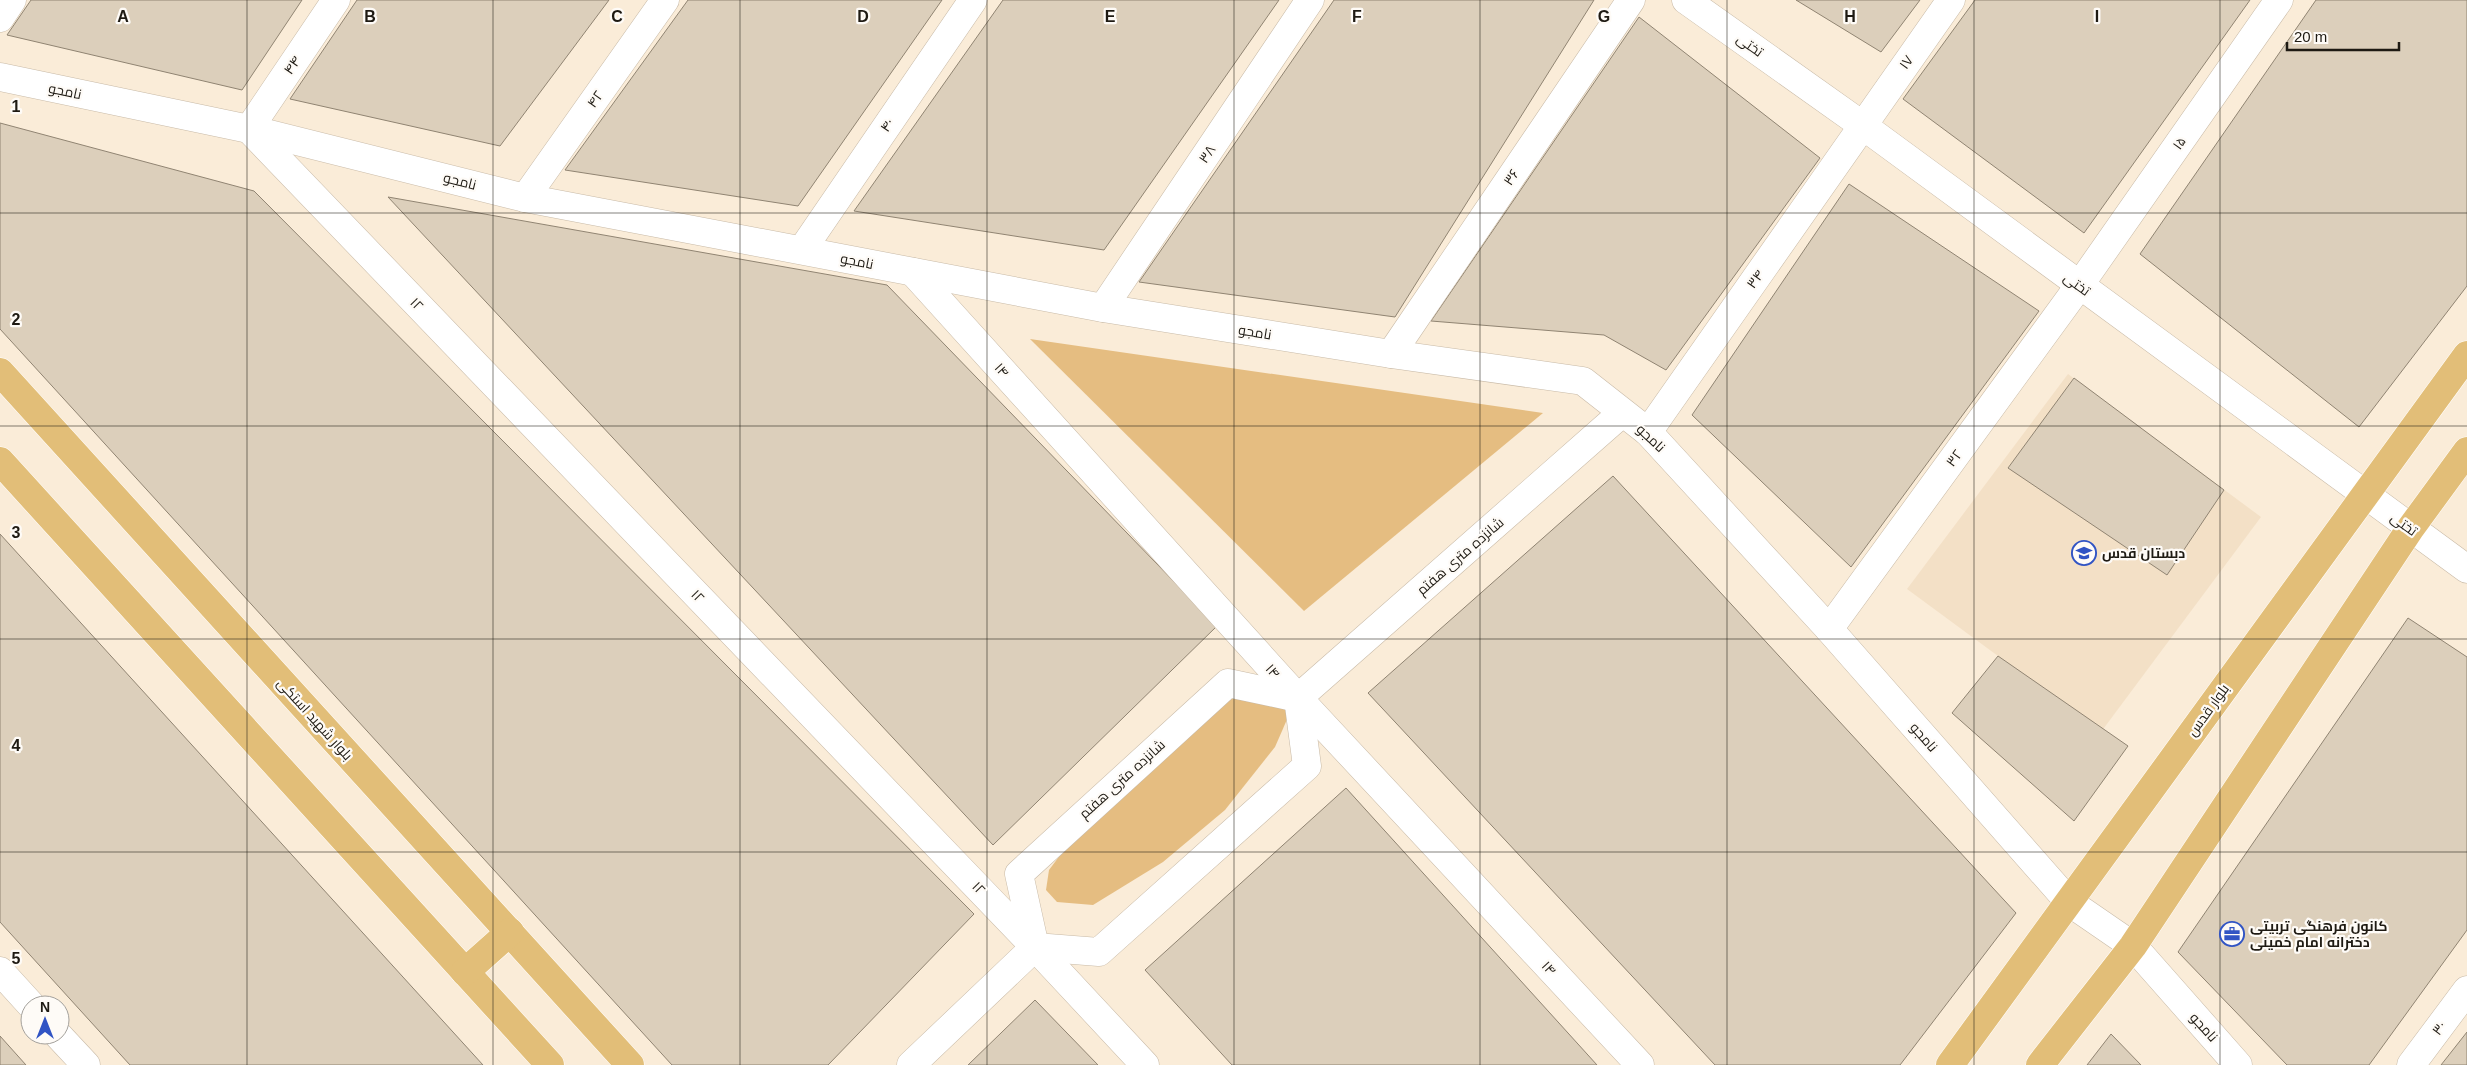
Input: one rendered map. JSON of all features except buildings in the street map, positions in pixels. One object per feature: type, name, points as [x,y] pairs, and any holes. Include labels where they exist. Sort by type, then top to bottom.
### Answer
[{"type":"main road","name":"بلوار قدس","points":[[1950,1065],[2467,355]]},
{"type":"main road","name":"بلوار شهید استکی","points":[[0,372],[630,1065]]},
{"type":"main road","points":[[2040,1065],[2133,946],[2410,529],[2467,451]]},
{"type":"main road","points":[[0,461],[550,1065]]},
{"type":"main road","points":[[465,972],[510,932]]},
{"type":"street","points":[[0,18],[12,0]]},
{"type":"street","name":"۴۴","points":[[249,129],[336,0]]},
{"type":"street","name":"۴۲","points":[[525,198],[665,0]]},
{"type":"street","name":"۴۰","points":[[802,250],[973,0]]},
{"type":"street","name":"۳۸","points":[[1104,308],[1310,0]]},
{"type":"street","name":"۳۶","points":[[1391,354],[1631,0]]},
{"type":"street","name":"تختی","points":[[1686,0],[1862,125],[2467,570]]},
{"type":"street","name":"۱۷","points":[[1862,125],[1951,0]]},
{"type":"street","name":"۱۵","points":[[2079,286],[2279,0]]},
{"type":"street","name":"نامجو","points":[[0,78],[249,129],[525,198],[1104,308],[1391,354],[1583,381],[1648,432],[1829,629],[2069,902],[2133,946],[2238,1065]]},
{"type":"street","name":"۳۴","points":[[1648,432],[1862,125]]},
{"type":"street","name":"۱۲","points":[[249,129],[1035,947],[1145,1065]]},
{"type":"street","name":"۱۴","points":[[913,272],[1298,698],[1640,1065]]},
{"type":"street","name":"۳۲","points":[[1829,629],[2079,286]]},
{"type":"street","name":"شانزده متری هفتم","points":[[1035,947],[1019,874],[1228,683],[1298,698],[1622,413]]},
{"type":"street","points":[[911,1065],[1035,947],[1099,952],[1307,766],[1298,698]]},
{"type":"street","points":[[0,971],[22,995]]},
{"type":"street","name":"۳۰","points":[[2412,1065],[2467,990]]},
{"type":"street","points":[[67,1045],[86,1065]]},
{"type":"shaded area","points":[[1030,339],[1543,413],[1304,611]]},
{"type":"shaded area","name":"دبستان قدس","points":[[2068,374],[2261,517],[2101,732],[1907,589]]},
{"type":"shaded area","points":[[1242,693],[1292,708],[1275,747],[1225,810],[1163,862],[1093,905],[1057,902],[1046,890],[1049,870],[1067,846],[1209,711]]},
{"type":"place","name":"دبستان قدس","points":[[2084,553]]},
{"type":"place","name":"کانون فرهنگی تربیتی دخترانه امام خمینی","points":[[2232,934]]}]
